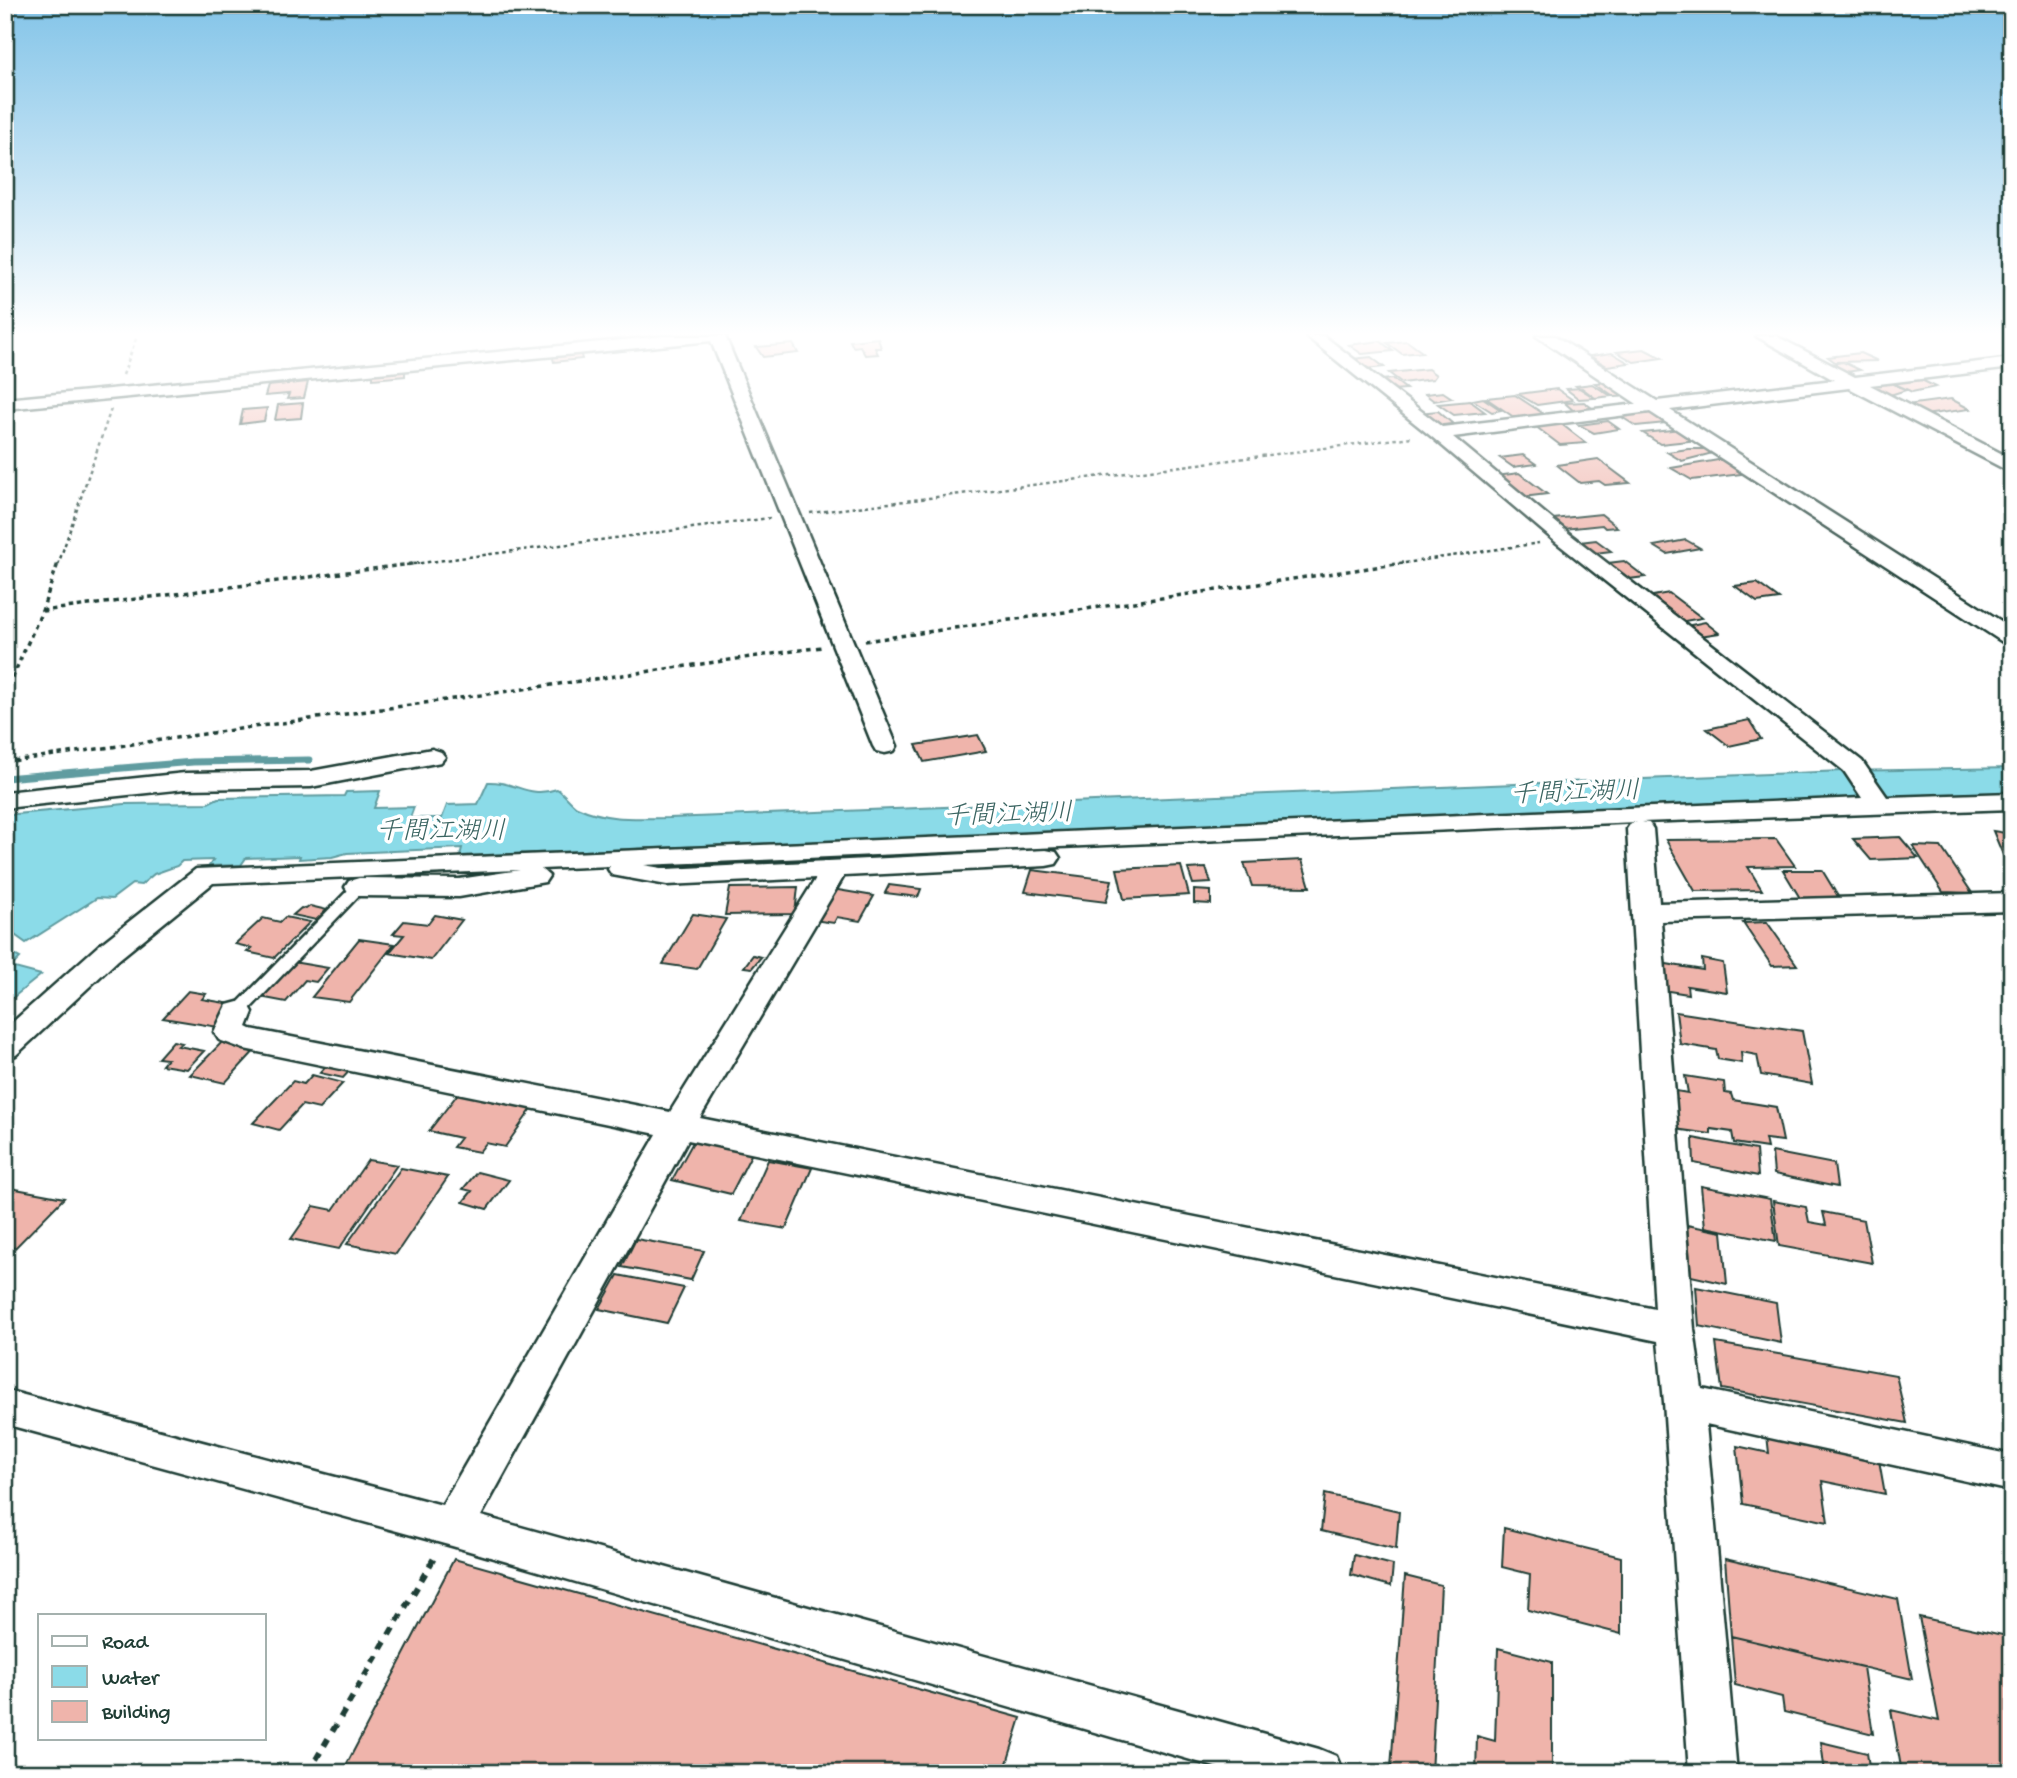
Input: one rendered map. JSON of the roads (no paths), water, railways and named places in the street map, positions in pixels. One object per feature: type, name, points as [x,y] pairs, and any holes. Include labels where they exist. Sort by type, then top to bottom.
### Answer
[{"type":"street","points":[[751,419],[885,746]]},
{"type":"street","points":[[1420,419],[1564,539],[1853,766],[1875,800]]},
{"type":"street","points":[[1438,433],[1555,419]]},
{"type":"street","points":[[1674,419],[2012,638]]},
{"type":"street","points":[[1921,419],[2012,467]]},
{"type":"street","points":[[5,800],[185,781],[311,779],[432,757]]},
{"type":"street","points":[[5,1047],[108,953],[206,875],[1772,808],[1875,800],[2012,801]]},
{"type":"street","points":[[570,860],[667,877],[1775,823],[1772,808]]},
{"type":"street","points":[[1640,829],[1675,1329],[1684,1402],[1713,1773]]},
{"type":"street","points":[[359,887],[460,888],[565,872],[570,860]]},
{"type":"street","points":[[452,1527],[680,1125],[835,869]]},
{"type":"street","points":[[1647,912],[2012,902]]},
{"type":"street","points":[[238,1012],[230,1032],[244,1038],[1675,1329]]},
{"type":"street","points":[[1684,1402],[2012,1473]]},
{"type":"street","points":[[5,1407],[452,1527],[1319,1773]]},
{"type":"lane","points":[[238,1012],[359,887]]},
{"type":"water","name":"千間江湖川","points":[[2012,768],[2012,793],[460,856],[462,848],[347,853],[332,857],[299,859],[300,856],[246,858],[241,865],[209,866],[213,860],[182,861],[177,866],[154,874],[141,885],[132,884],[112,899],[97,898],[26,943],[5,928],[5,815],[125,804],[208,803],[218,798],[344,796],[346,792],[380,791],[374,808],[414,807],[410,818],[442,818],[447,805],[478,804],[488,782],[498,782],[538,792],[557,789],[577,807],[599,815],[669,818],[1843,771]]},
{"type":"water","points":[[5,950],[20,958],[11,967],[41,975],[5,1004]]},
{"type":"waterway","points":[[5,778],[193,762],[309,760]]}]
